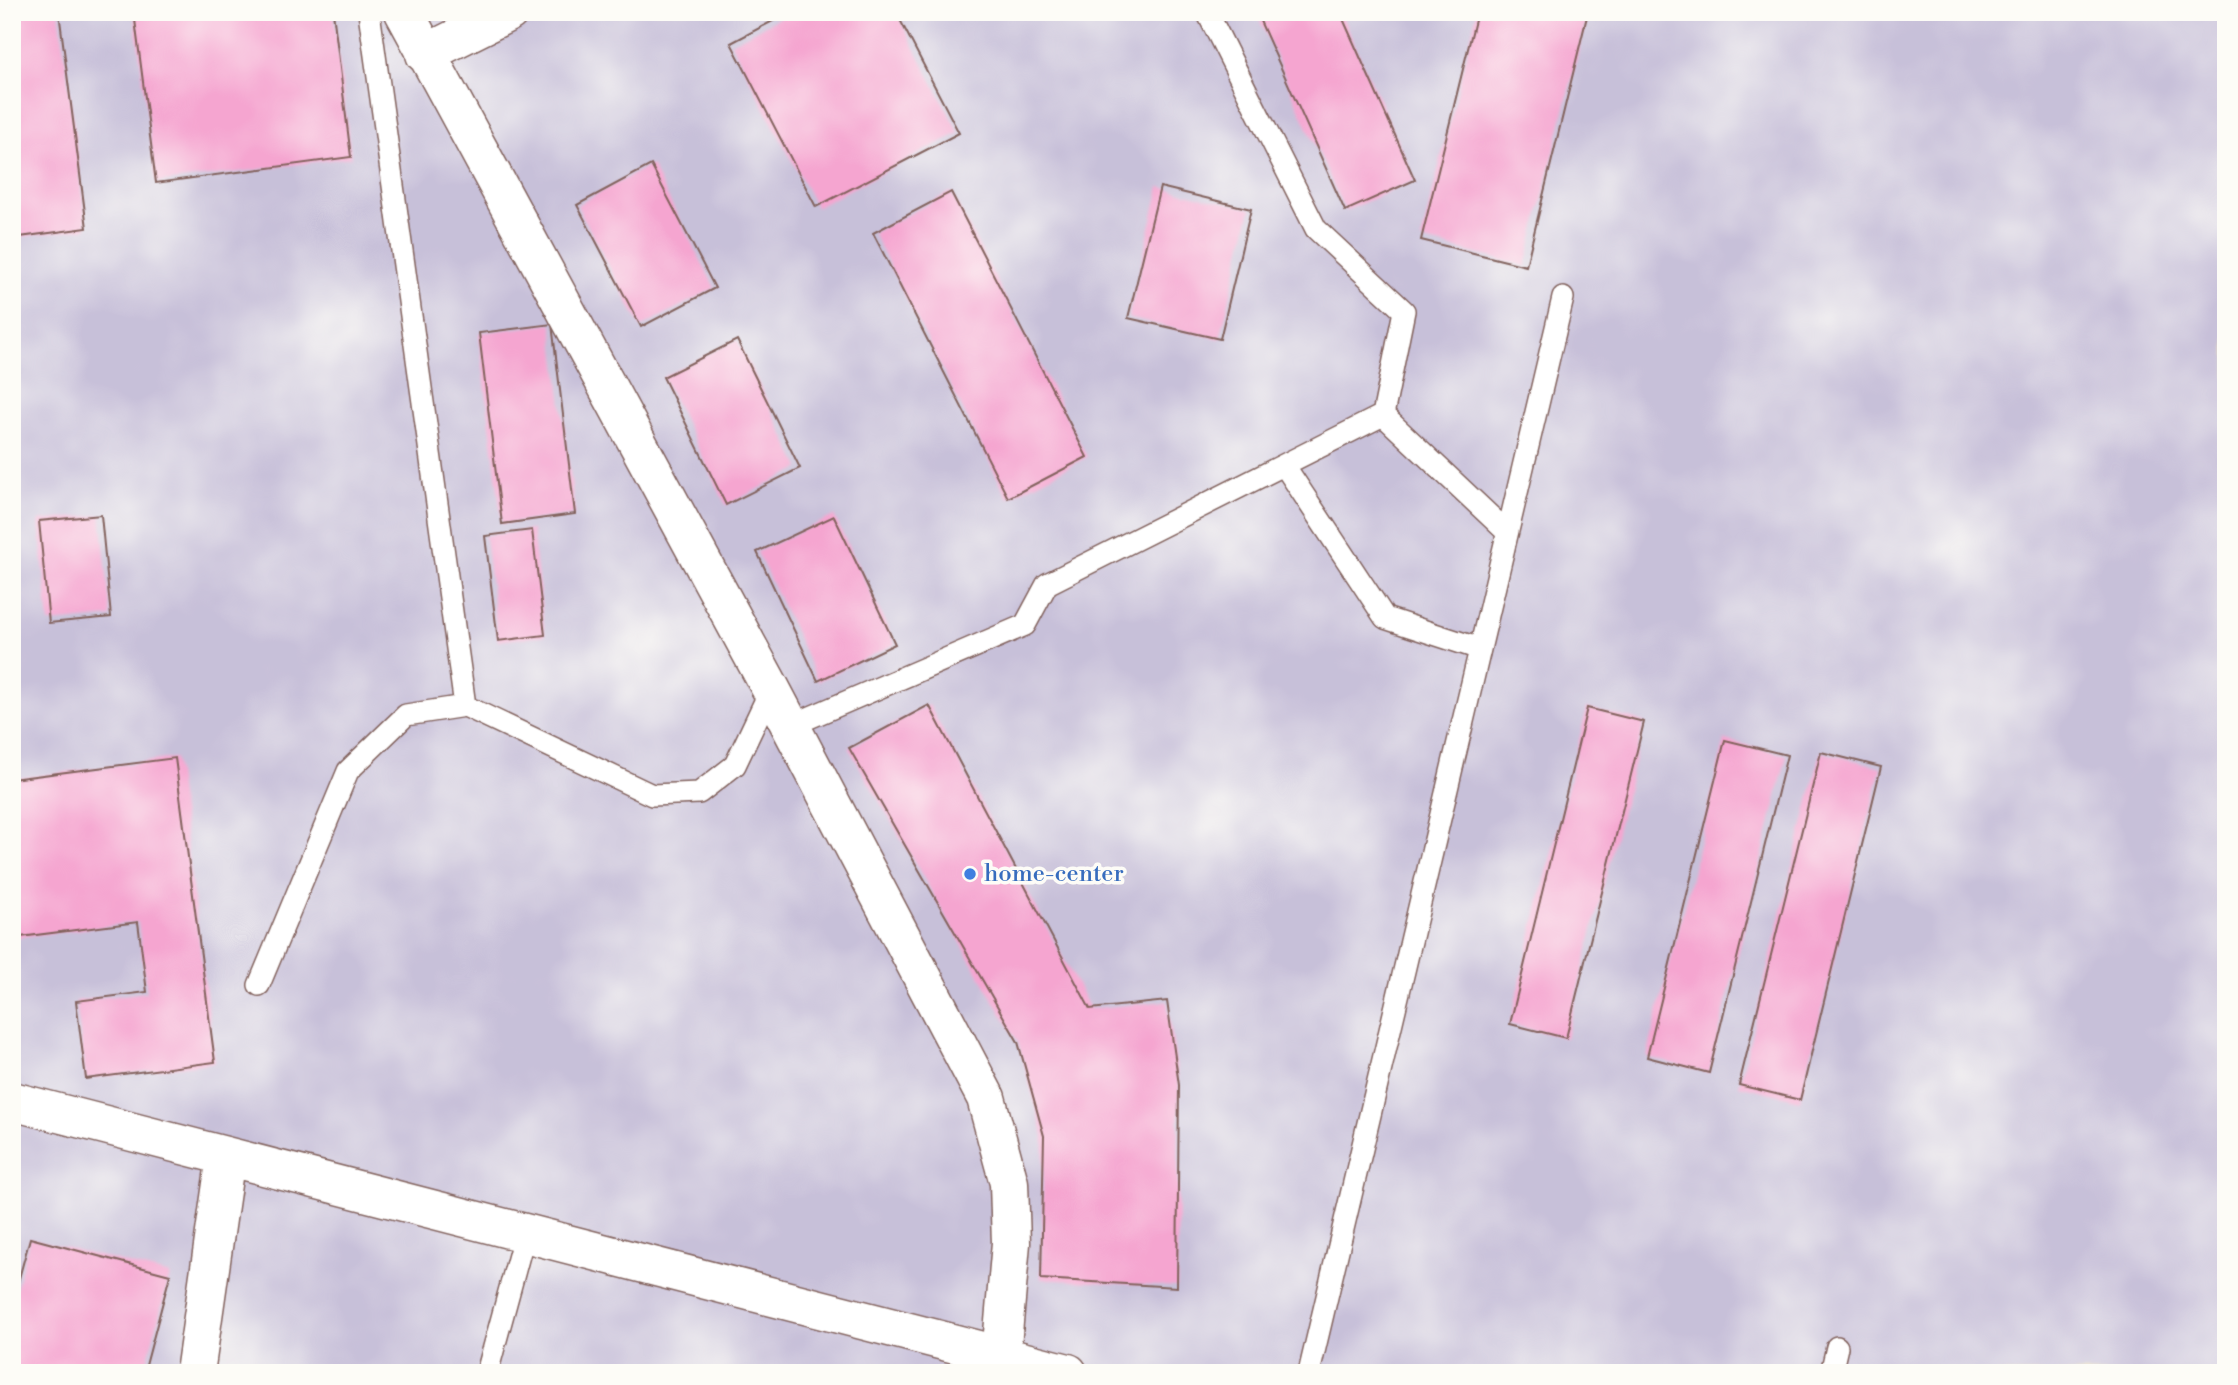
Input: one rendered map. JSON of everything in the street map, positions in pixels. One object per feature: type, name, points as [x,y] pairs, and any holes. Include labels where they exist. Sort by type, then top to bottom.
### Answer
[{"type":"street","points":[[404,12],[771,690],[986,1098],[1009,1183],[1011,1243],[999,1364]]},
{"type":"street","points":[[425,54],[509,12]]},
{"type":"street","points":[[12,1101],[525,1233],[999,1364],[1068,1373]]},
{"type":"street","points":[[195,1373],[226,1156]]},
{"type":"lane","points":[[369,12],[465,706]]},
{"type":"lane","points":[[1207,12],[1316,229],[1404,311],[1382,415]]},
{"type":"lane","points":[[1309,1373],[1563,298]]},
{"type":"lane","points":[[790,726],[1025,625],[1047,584],[1382,415]]},
{"type":"lane","points":[[1382,415],[1507,533]]},
{"type":"lane","points":[[1284,465],[1385,618],[1480,649]]},
{"type":"lane","points":[[259,985],[348,771],[406,715],[465,706],[652,795],[699,793],[735,765],[771,690]]},
{"type":"lane","points":[[487,1373],[525,1233]]},
{"type":"lane","points":[[1831,1373],[1837,1347]]},
{"type":"shaded area","points":[[12,12],[2226,12],[2226,1373],[12,1373]]},
{"type":"building","points":[[12,12],[59,12],[87,228],[12,238]]},
{"type":"building","points":[[134,12],[333,12],[351,157],[156,183]]},
{"type":"building","points":[[790,12],[896,12],[959,133],[816,207],[731,43]]},
{"type":"building","points":[[1256,12],[1340,12],[1415,180],[1345,211]]},
{"type":"building","points":[[1477,12],[1588,12],[1526,266],[1421,240]]},
{"type":"building","points":[[651,165],[715,288],[641,327],[577,205]]},
{"type":"building","points":[[1160,187],[1251,209],[1220,339],[1128,318]]},
{"type":"building","points":[[951,192],[1087,457],[1008,498],[873,233]]},
{"type":"building","points":[[552,324],[575,514],[502,524],[479,333]]},
{"type":"building","points":[[737,340],[800,468],[726,505],[663,377]]},
{"type":"building","points":[[101,515],[111,617],[49,623],[39,521]]},
{"type":"building","points":[[834,516],[895,644],[818,681],[757,552]]},
{"type":"building","points":[[532,530],[545,635],[498,641],[485,536]]},
{"type":"building","name":"home-center","points":[[929,705],[1090,1009],[1167,1001],[1179,1085],[1177,1287],[1041,1279],[1044,1136],[1018,1042],[849,748]]},
{"type":"building","points":[[1587,708],[1644,722],[1566,1038],[1510,1024]]},
{"type":"building","points":[[1725,740],[1787,755],[1709,1073],[1647,1057]]},
{"type":"building","points":[[1821,752],[1881,767],[1800,1100],[1739,1085]]},
{"type":"building","points":[[175,758],[215,1062],[86,1079],[76,1001],[147,992],[138,922],[12,938],[12,779]]},
{"type":"building","points":[[30,1238],[170,1275],[144,1373],[12,1373],[12,1304]]},
{"type":"place","name":"home-center","points":[[970,874]]}]
